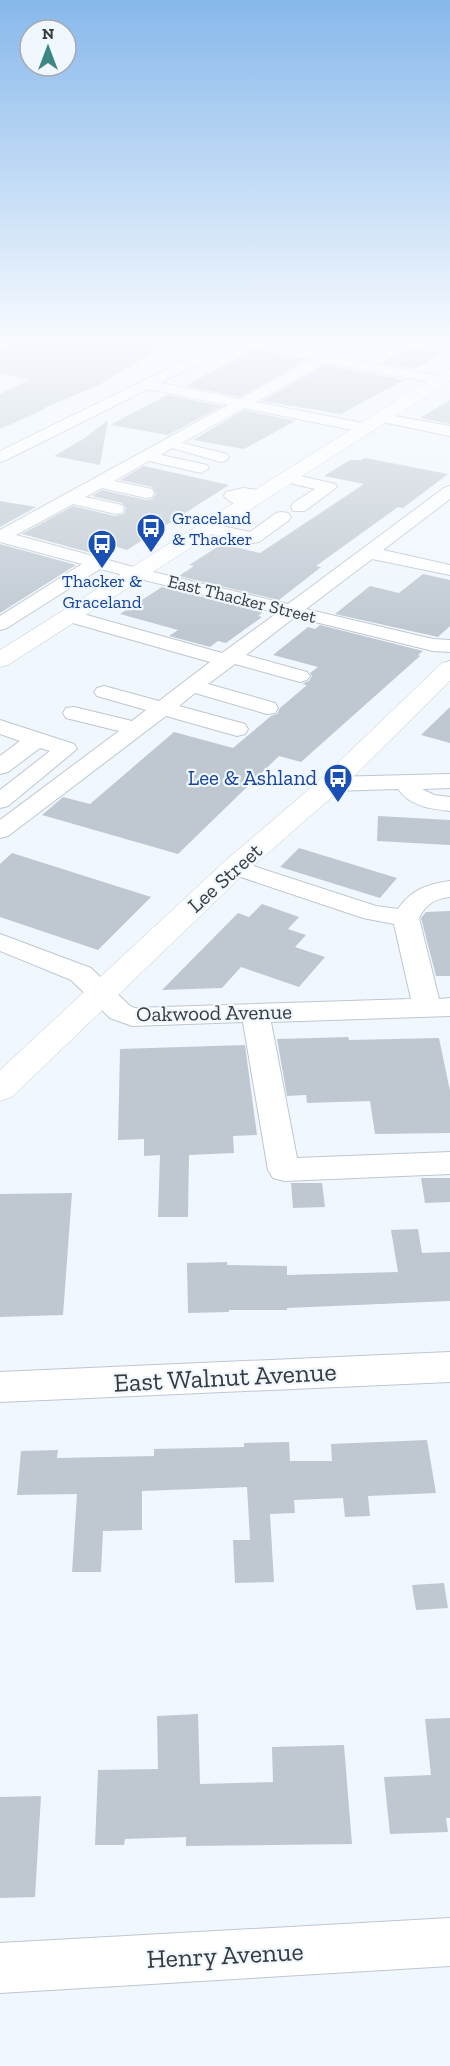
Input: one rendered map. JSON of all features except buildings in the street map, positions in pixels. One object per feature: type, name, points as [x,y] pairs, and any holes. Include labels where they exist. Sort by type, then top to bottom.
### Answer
[{"type":"main road","points":[[0,660],[349,439]]},
{"type":"main road","name":"Lee Street","points":[[0,1089],[99,993],[235,867],[331,784],[450,668]]},
{"type":"street","points":[[4,452],[31,439]]},
{"type":"street","points":[[0,537],[176,439]]},
{"type":"street","points":[[168,444],[220,457]]},
{"type":"street","points":[[146,456],[201,468]]},
{"type":"street","points":[[208,528],[253,538],[282,518],[297,518],[305,515],[307,512],[299,507],[328,487],[288,478]]},
{"type":"street","points":[[98,483],[146,493]]},
{"type":"street","points":[[0,831],[450,491]]},
{"type":"street","points":[[70,498],[116,509]]},
{"type":"street","name":"East Thacker Street","points":[[0,537],[135,573],[433,645],[450,646]]},
{"type":"street","points":[[369,553],[450,570]]},
{"type":"street","points":[[0,624],[96,563]]},
{"type":"street","points":[[41,598],[74,613],[229,659],[300,676]]},
{"type":"street","points":[[193,686],[267,708]]},
{"type":"street","points":[[104,692],[237,729]]},
{"type":"street","points":[[74,713],[137,729]]},
{"type":"street","points":[[0,801],[66,749],[1,728]]},
{"type":"street","points":[[0,767],[37,739]]},
{"type":"street","points":[[331,784],[450,781]]},
{"type":"street","points":[[405,782],[409,792],[419,798],[450,804]]},
{"type":"street","points":[[235,867],[372,913],[406,918]]},
{"type":"street","points":[[444,1009],[406,918],[411,906],[423,895],[450,889]]},
{"type":"street","name":"Oakwood Avenue","points":[[0,942],[81,974],[120,1012],[132,1017],[444,1009]]},
{"type":"street","points":[[255,1013],[284,1170],[450,1163]]},
{"type":"street","name":"East Walnut Avenue","points":[[0,1388],[450,1367]]},
{"type":"street","name":"Henry Avenue","points":[[0,1968],[450,1942]]},
{"type":"place","name":"Graceland & Thacker","points":[[151,554]]},
{"type":"place","name":"Thacker & Graceland","points":[[102,570]]},
{"type":"place","name":"Lee & Ashland","points":[[338,804]]}]
